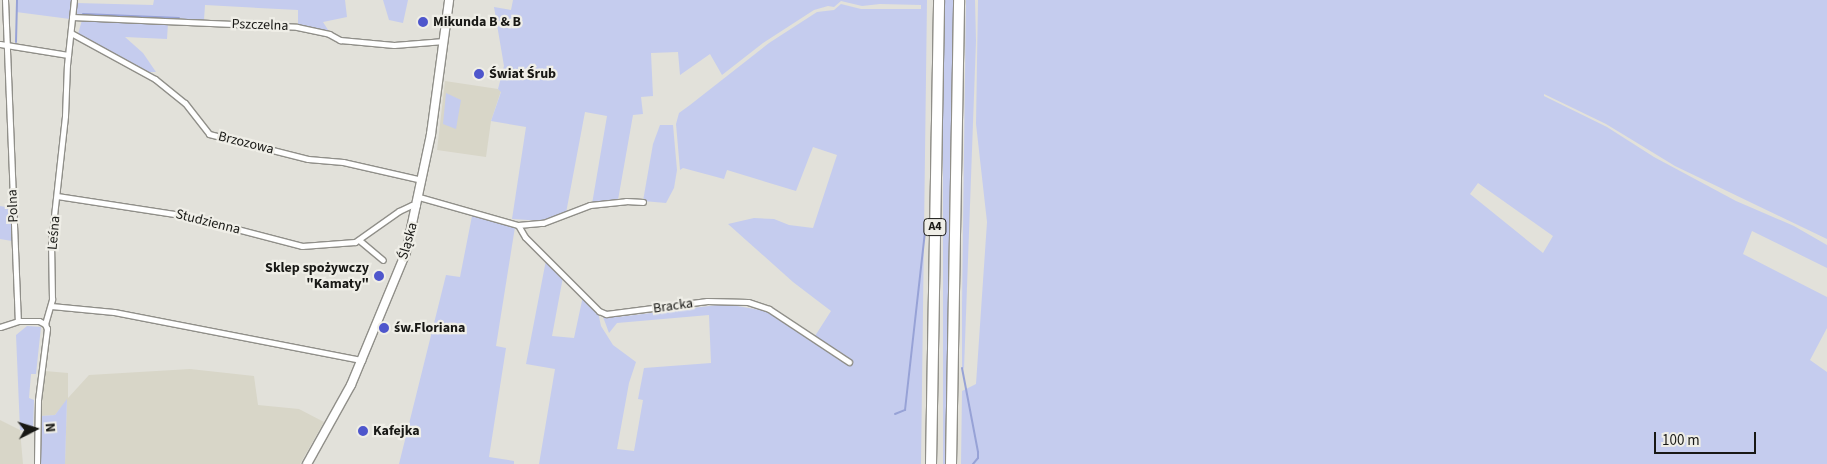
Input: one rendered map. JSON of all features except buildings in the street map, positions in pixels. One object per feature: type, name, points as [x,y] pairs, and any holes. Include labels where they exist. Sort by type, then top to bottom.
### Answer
[{"type":"highway","name":"A4","points":[[931,459],[939,0]]},
{"type":"highway","name":"A4","points":[[951,459],[959,0]]},
{"type":"main road","name":"Śląska","points":[[307,464],[362,360],[406,252],[431,134],[449,0]]},
{"type":"street","name":"Polna","points":[[5,0],[18,321]]},
{"type":"street","name":"Leśna","points":[[37,464],[38,408],[47,329],[45,324],[51,306],[51,243],[67,95],[68,55],[74,0]]},
{"type":"street","name":"Pszczelna","points":[[72,18],[297,27],[329,34],[340,40],[394,45],[444,41]]},
{"type":"street","name":"Brzozowa","points":[[71,33],[155,79],[185,103],[209,134],[308,159],[343,162],[422,180]]},
{"type":"street","points":[[0,44],[68,55]]},
{"type":"street","name":"Studzienna","points":[[57,196],[187,216],[302,246],[359,240],[399,211],[418,201]]},
{"type":"street","points":[[418,201],[518,224],[543,223],[590,205],[626,200],[643,202]]},
{"type":"street","name":"Bracka","points":[[518,224],[525,237],[599,311],[606,314],[706,301],[748,302],[769,309],[849,362]]},
{"type":"street","points":[[359,240],[383,260]]},
{"type":"street","points":[[51,306],[114,312],[362,360]]},
{"type":"street","points":[[0,327],[18,321],[45,324]]},
{"type":"shaded area","points":[[16,0],[72,0],[70,19],[16,12]]},
{"type":"shaded area","points":[[154,0],[345,0],[347,17],[323,22],[330,33],[298,25],[298,10],[205,5],[204,20],[113,15],[84,16],[75,13],[76,3],[153,5]]},
{"type":"shaded area","points":[[383,0],[408,0],[403,23],[389,20]]},
{"type":"shaded area","points":[[513,0],[927,0],[921,464],[539,464],[555,369],[526,364],[546,260],[563,277],[552,336],[574,338],[583,296],[598,312],[601,326],[613,345],[636,362],[629,383],[617,449],[634,451],[643,400],[638,399],[644,368],[711,363],[709,315],[617,323],[609,333],[602,314],[618,317],[726,304],[765,311],[770,307],[815,336],[831,311],[793,282],[728,224],[754,218],[774,219],[789,225],[813,228],[837,155],[813,147],[796,191],[727,170],[724,179],[683,168],[680,170],[676,124],[679,113],[769,43],[817,12],[834,10],[841,4],[861,9],[921,9],[921,5],[880,4],[862,6],[841,1],[834,7],[828,6],[814,10],[763,43],[722,75],[710,54],[680,75],[678,52],[651,53],[653,96],[641,97],[643,114],[633,115],[618,200],[592,204],[607,116],[585,112],[566,213],[544,221],[512,219],[526,127],[491,121],[501,92],[498,89],[504,66],[494,7],[511,10]]},
{"type":"shaded area","points":[[943,0],[954,0],[954,464],[943,464]]},
{"type":"shaded area","points":[[966,0],[975,0],[976,41],[964,369],[962,367],[962,304]]},
{"type":"shaded area","points":[[978,0],[1827,0],[1827,239],[1675,166],[1606,124],[1544,94],[1544,96],[1607,127],[1654,157],[1736,201],[1794,226],[1827,245],[1827,268],[1752,231],[1743,254],[1827,297],[1827,328],[1810,360],[1827,372],[1827,464],[961,464],[962,391],[976,384],[987,222],[976,124]],"holes":[[[1478,183],[1553,236],[1543,253],[1470,194]]]},
{"type":"shaded area","points":[[82,20],[168,23],[167,39],[125,37],[143,53],[156,72],[146,72],[85,39],[78,34]]},
{"type":"shaded area","points":[[445,81],[501,91],[491,121],[486,157],[437,150]]},
{"type":"shaded area","points":[[446,93],[461,100],[456,129],[443,124]]},
{"type":"shaded area","points":[[660,125],[673,125],[677,170],[674,188],[666,203],[643,201],[653,144]]},
{"type":"shaded area","points":[[0,206],[11,208],[12,241],[0,239]]},
{"type":"shaded area","points":[[472,216],[509,223],[515,227],[496,346],[506,348],[489,457],[514,461],[514,464],[399,464],[446,275],[460,277]]},
{"type":"shaded area","points":[[27,326],[41,327],[36,374],[31,374],[29,398],[34,400],[33,431],[20,430],[16,335]]},
{"type":"shaded area","points":[[190,369],[254,376],[258,405],[299,409],[324,422],[300,464],[65,464],[67,400],[55,415],[41,416],[45,371],[68,373],[68,398],[89,375]]},
{"type":"shaded area","points":[[67,399],[65,464],[41,464],[39,440],[41,416],[55,415]]},
{"type":"shaded area","points":[[0,420],[20,430],[23,464],[0,464]]},
{"type":"waterway","points":[[16,42],[17,0]]},
{"type":"waterway","points":[[83,14],[179,18]]},
{"type":"waterway","points":[[895,414],[905,410],[926,224]]},
{"type":"waterway","points":[[962,368],[978,452],[978,458],[973,464]]},
{"type":"place","name":"Mikunda B & B","points":[[423,22]]},
{"type":"place","name":"Świat Śrub","points":[[479,74]]},
{"type":"place","name":"Sklep spożywczy \"Kamaty\"","points":[[379,276]]},
{"type":"place","name":"św.Floriana","points":[[384,328]]},
{"type":"place","name":"Kafejka","points":[[363,431]]}]
